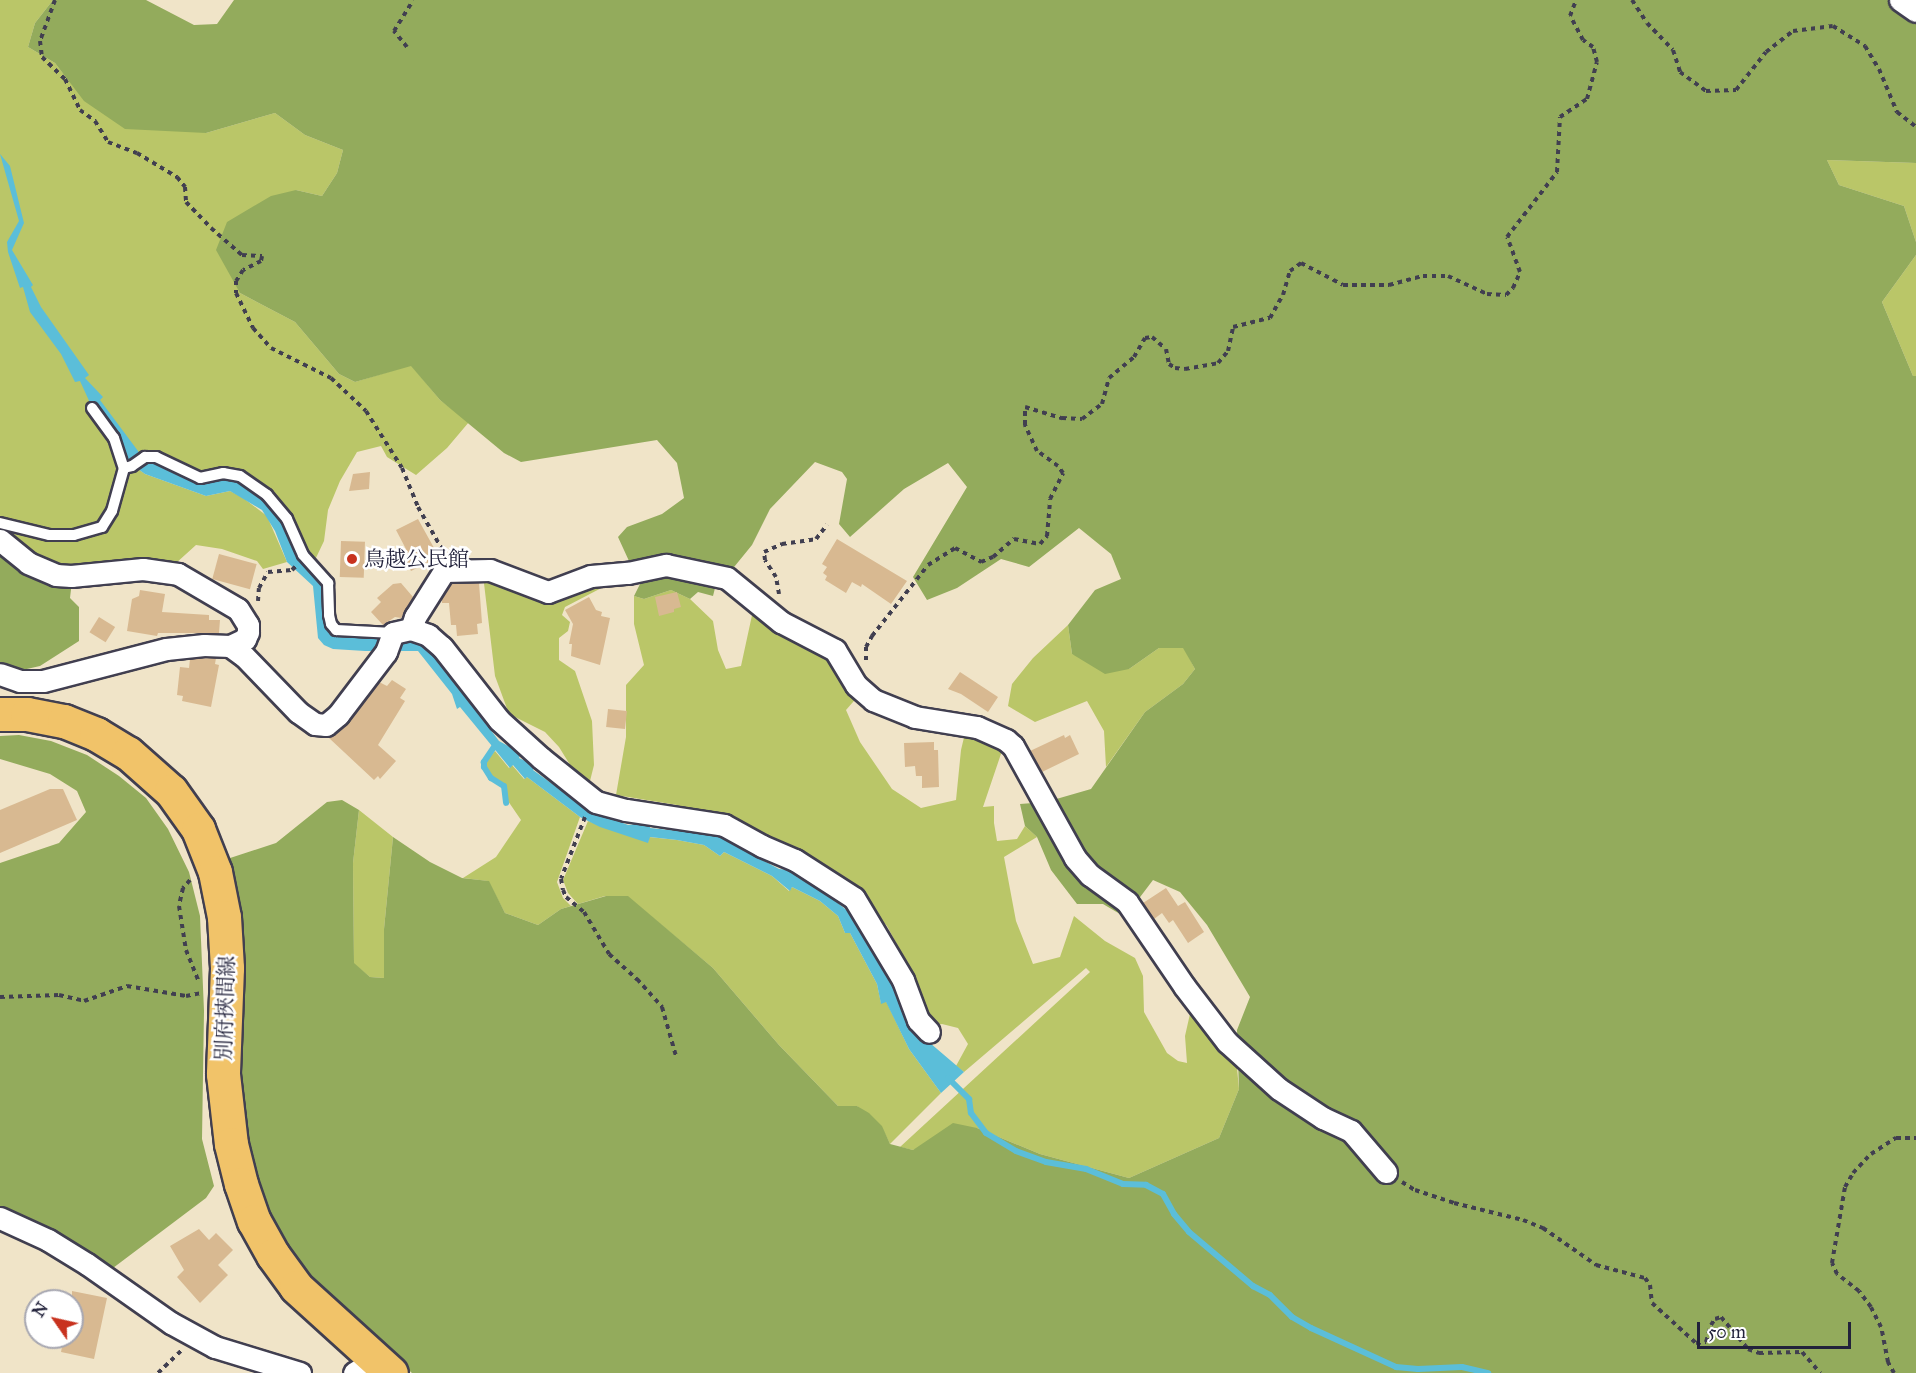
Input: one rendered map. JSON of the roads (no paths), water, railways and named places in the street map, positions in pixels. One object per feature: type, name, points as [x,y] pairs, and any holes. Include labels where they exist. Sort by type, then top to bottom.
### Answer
[{"type":"main road","name":"別府挾間線","points":[[14,701],[64,721],[128,753],[158,777],[186,809],[208,850],[215,872],[227,942],[223,1074],[226,1110],[241,1184],[254,1221],[273,1255],[297,1287],[373,1369]]},
{"type":"street","points":[[1900,0],[1916,11]]},
{"type":"street","points":[[0,540],[28,563],[56,575],[71,576],[143,568],[178,574],[225,600],[243,615],[248,632],[245,639],[230,646],[204,645],[166,649],[43,681],[14,701],[0,674]]},
{"type":"street","points":[[230,646],[244,656],[298,712],[320,725],[331,723],[338,716],[395,638],[415,617],[444,571],[490,570],[548,592],[591,576],[628,573],[666,565],[702,574],[717,574],[736,584],[781,622],[815,637],[835,650],[856,685],[873,700],[915,717],[976,727],[1006,740],[1013,746],[1075,858],[1090,875],[1127,902],[1184,987],[1227,1042],[1262,1077],[1323,1118],[1351,1131],[1386,1172]]},
{"type":"street","points":[[395,638],[428,635],[442,647],[500,720],[541,758],[596,802],[626,810],[724,825],[795,860],[854,898],[903,980],[918,1020],[929,1032]]},
{"type":"street","points":[[0,1218],[48,1240],[87,1264],[171,1323],[215,1347],[300,1373]]},
{"type":"lane","points":[[92,408],[114,438],[128,467]]},
{"type":"lane","points":[[0,523],[49,535],[74,535],[102,527],[112,511],[128,467],[145,458],[156,457],[200,478],[223,473],[240,476],[267,495],[287,519],[303,555],[328,583],[329,615],[331,624],[336,630],[395,638]]},
{"type":"water","points":[[0,154],[10,166],[24,223],[12,250],[33,285],[31,287],[41,307],[89,375],[85,378],[103,397],[100,400],[141,455],[186,478],[199,481],[229,476],[236,478],[269,500],[324,584],[326,616],[332,634],[339,637],[419,639],[428,645],[458,688],[472,698],[469,701],[499,741],[521,753],[519,758],[536,766],[533,770],[587,809],[628,825],[650,822],[650,828],[729,836],[727,841],[779,869],[798,871],[797,877],[825,893],[863,923],[859,927],[889,980],[901,991],[895,995],[910,1018],[923,1037],[964,1072],[941,1093],[909,1049],[886,1002],[881,1004],[877,984],[850,933],[845,933],[838,916],[820,901],[792,887],[790,891],[772,876],[724,852],[720,856],[704,845],[650,837],[648,843],[600,827],[580,817],[527,777],[525,779],[513,765],[510,768],[460,707],[457,709],[452,694],[418,651],[333,649],[324,645],[318,638],[313,586],[287,562],[275,531],[262,510],[230,491],[206,496],[145,474],[127,461],[91,405],[80,381],[75,382],[61,354],[30,312],[23,287],[20,288],[7,242],[19,221]]},
{"type":"waterway","points":[[496,744],[484,762],[484,767],[491,778],[504,786],[506,803]]},
{"type":"waterway","points":[[948,1078],[969,1099],[971,1113],[986,1133],[1016,1151],[1046,1162],[1086,1169],[1123,1184],[1146,1185],[1163,1194],[1174,1214],[1189,1232],[1253,1286],[1270,1295],[1292,1317],[1311,1328],[1396,1367],[1418,1369],[1462,1367],[1488,1373]]},
{"type":"place","name":"鳥越公民館","points":[[352,559]]}]
